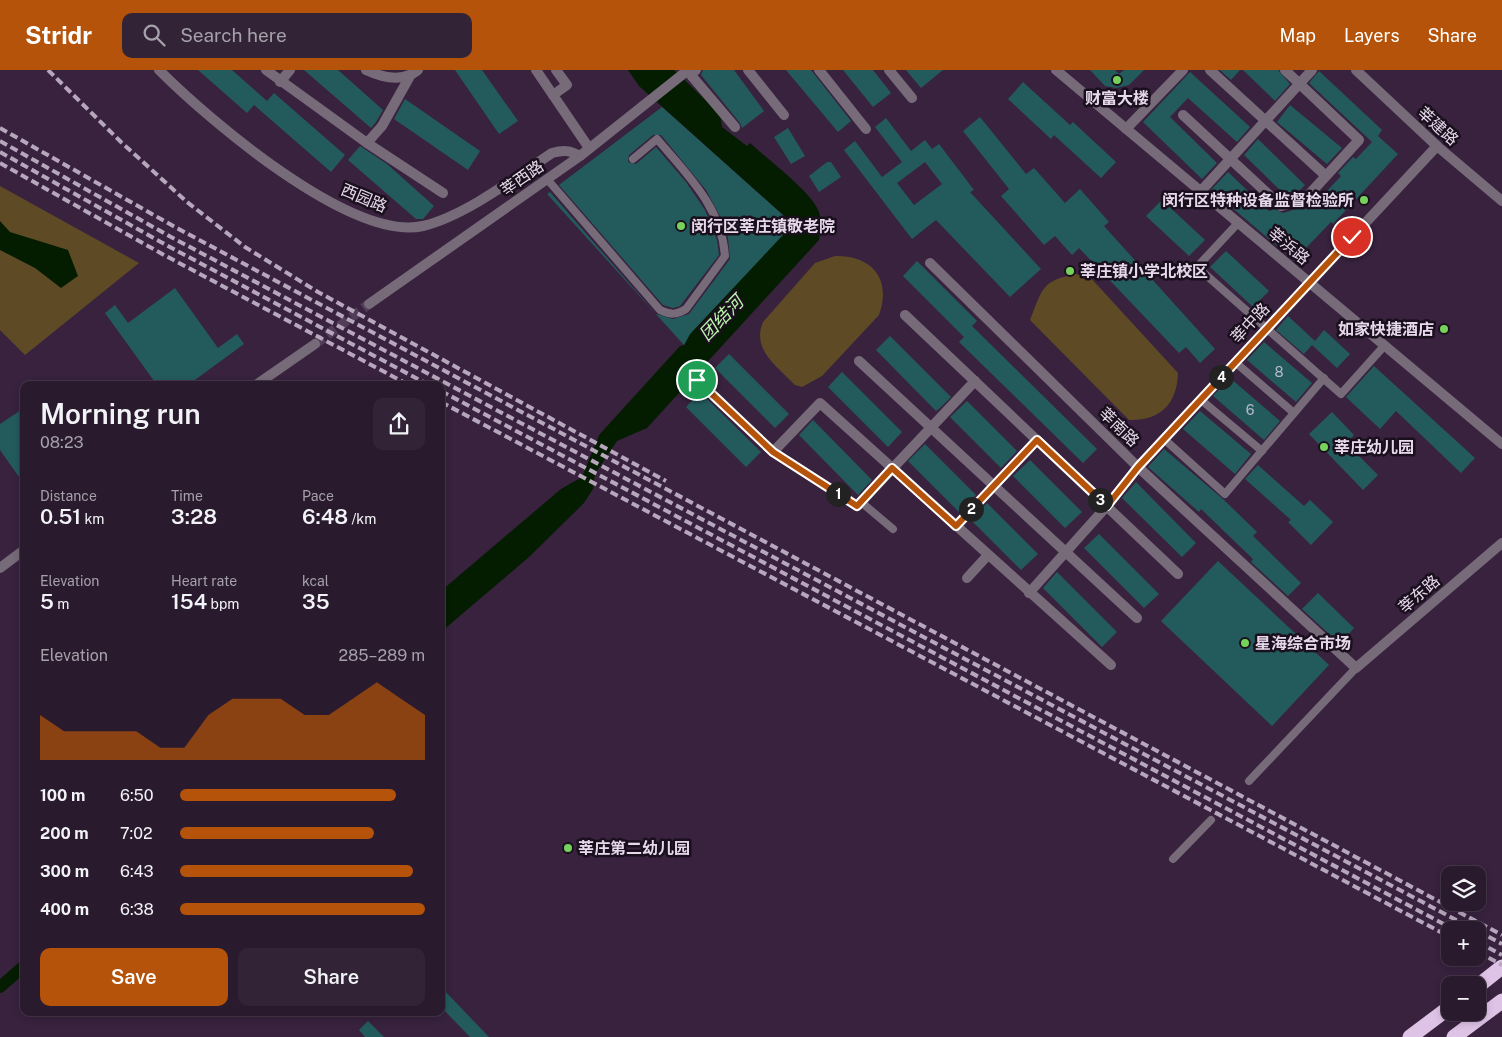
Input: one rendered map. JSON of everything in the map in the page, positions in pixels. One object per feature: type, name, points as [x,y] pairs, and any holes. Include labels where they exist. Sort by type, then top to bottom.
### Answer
[{"type":"highway","points":[[1486,980],[1502,967]]},
{"type":"highway","points":[[1454,1037],[1502,1001]]},
{"type":"highway","points":[[1410,1037],[1441,1014]]},
{"type":"street","name":"西园路","points":[[159,70],[215,121],[284,173],[352,212],[380,223],[399,227],[425,226],[451,215],[499,188],[552,153],[561,150],[571,151],[580,156]]},
{"type":"street","points":[[266,70],[280,82],[367,143],[443,193]]},
{"type":"street","points":[[280,82],[290,70]]},
{"type":"street","points":[[366,70],[387,77],[414,73]]},
{"type":"street","points":[[536,70],[589,148]]},
{"type":"street","points":[[553,95],[567,85],[556,70]]},
{"type":"street","name":"莘西路","points":[[369,304],[580,156],[688,70]]},
{"type":"street","points":[[696,70],[690,74],[735,127]]},
{"type":"street","points":[[748,70],[784,115]]},
{"type":"street","points":[[819,70],[866,129]]},
{"type":"street","points":[[890,70],[912,98]]},
{"type":"street","name":"莘浜路","points":[[1056,70],[1502,444]]},
{"type":"street","points":[[1126,129],[1183,70]]},
{"type":"street","points":[[1210,70],[1326,176]]},
{"type":"street","points":[[1183,115],[1281,206],[1304,200],[1359,140],[1285,70]]},
{"type":"street","points":[[1201,191],[1312,70]]},
{"type":"street","name":"莘建路","points":[[1356,70],[1437,146],[1502,201]]},
{"type":"street","points":[[367,143],[382,126],[414,73]]},
{"type":"street","name":"莘中路","points":[[1029,593],[1107,506],[1138,467],[1200,399],[1437,146]]},
{"type":"street","name":"莘南路","points":[[930,263],[1138,467],[1356,668]]},
{"type":"street","points":[[905,315],[1178,574]]},
{"type":"street","points":[[262,381],[315,344]]},
{"type":"street","points":[[859,361],[1137,618]]},
{"type":"street","points":[[697,380],[773,452],[857,506],[975,381]]},
{"type":"street","points":[[773,452],[820,403],[1111,665]]},
{"type":"street","points":[[956,526],[1037,440]]},
{"type":"street","name":"莘东路","points":[[1356,668],[1502,543]]},
{"type":"street","points":[[0,568],[20,553]]},
{"type":"street","points":[[967,578],[988,555]]},
{"type":"lane","points":[[547,179],[660,310],[670,314],[679,314],[686,309],[725,256],[724,237],[702,191],[657,139],[633,159]]},
{"type":"lane","points":[[1238,223],[1197,267],[1341,394],[1385,345]]},
{"type":"lane","points":[[1235,362],[1294,413]]},
{"type":"lane","points":[[1164,439],[1225,494],[1324,378]]},
{"type":"lane","points":[[1200,399],[1262,451]]},
{"type":"lane","points":[[861,502],[893,529]]},
{"type":"lane","points":[[1249,781],[1356,668]]},
{"type":"lane","points":[[1173,860],[1211,820]]},
{"type":"shaded area","points":[[0,186],[139,263],[25,355],[0,330]]},
{"type":"shaded area","points":[[835,256],[859,260],[869,265],[876,272],[881,280],[883,290],[879,315],[822,376],[802,387],[795,385],[774,365],[763,349],[760,332],[763,322],[815,263]]},
{"type":"shaded area","points":[[1076,274],[1089,276],[1178,373],[1174,394],[1170,402],[1158,414],[1140,420],[1129,420],[1030,320],[1041,293],[1049,283]]},
{"type":"water","points":[[628,70],[674,70],[720,114],[722,127],[747,146],[750,143],[808,195],[819,212],[821,223],[819,240],[647,428],[617,441],[595,474],[593,489],[584,503],[529,557],[445,629],[445,588],[561,489],[582,477],[599,435],[680,346],[684,345],[690,334],[786,230],[784,216],[639,86]]},
{"type":"water","points":[[0,221],[10,232],[68,250],[78,276],[61,288],[35,268],[0,250]]},
{"type":"building","points":[[198,70],[232,70],[267,101],[274,93],[345,155],[331,172],[254,105],[247,113]]},
{"type":"building","points":[[304,70],[338,70],[383,110],[376,122],[371,128]]},
{"type":"building","points":[[455,70],[482,70],[518,121],[499,134]]},
{"type":"building","points":[[703,70],[734,70],[764,111],[742,128],[701,75]]},
{"type":"building","points":[[786,70],[811,70],[851,121],[838,132]]},
{"type":"building","points":[[843,70],[873,70],[891,93],[873,107]]},
{"type":"building","points":[[906,70],[943,70],[921,88]]},
{"type":"building","name":"财富大楼","points":[[1090,70],[1115,70],[1119,74],[1124,70],[1144,70],[1129,85],[1116,88],[1105,86]]},
{"type":"building","points":[[1220,70],[1240,70],[1231,80]]},
{"type":"building","points":[[1243,70],[1278,70],[1290,84],[1275,101]]},
{"type":"building","points":[[1319,71],[1382,130],[1378,136],[1398,154],[1333,224],[1331,222],[1305,249],[1281,249],[1211,190],[1228,172],[1269,211],[1275,209],[1283,213],[1309,205],[1312,207],[1341,176],[1338,173],[1353,157],[1356,159],[1372,142],[1309,83]]},
{"type":"building","points":[[1190,72],[1250,127],[1237,142],[1188,98],[1170,117],[1217,163],[1202,179],[1143,122]]},
{"type":"building","points":[[1023,82],[1070,125],[1073,122],[1116,162],[1101,178],[1054,135],[1051,139],[1008,99]]},
{"type":"building","points":[[405,99],[480,151],[468,170],[394,119]]},
{"type":"building","points":[[1290,105],[1342,148],[1327,164],[1277,122]]},
{"type":"building","name":"闵行区莘庄镇敬老院","points":[[662,107],[784,216],[786,222],[786,229],[783,235],[690,334],[684,345],[547,194],[550,192],[656,314],[673,319],[689,314],[730,259],[728,238],[722,220],[706,190],[661,135],[653,135],[629,155],[628,162],[636,164],[656,147],[686,182],[705,210],[717,240],[719,255],[680,306],[673,308],[663,305],[559,185]]},
{"type":"building","points":[[980,117],[1026,174],[1034,168],[1065,203],[1080,189],[1109,222],[1104,226],[1215,349],[1200,363],[1186,347],[1179,353],[1079,248],[1072,255],[1055,236],[1044,245],[1001,196],[1009,189],[963,131]]},
{"type":"building","points":[[886,118],[911,151],[925,140],[932,149],[939,144],[974,190],[970,192],[1041,269],[1010,297],[936,220],[912,239],[844,150],[855,141],[882,177],[902,162],[875,127]],"holes":[[[925,162],[942,184],[914,205],[897,183]]]},
{"type":"building","points":[[788,128],[805,156],[791,164],[774,137]]},
{"type":"building","points":[[1258,139],[1305,185],[1298,194],[1287,197],[1244,155]]},
{"type":"building","points":[[360,146],[387,164],[434,206],[423,219],[416,219],[348,160]]},
{"type":"building","points":[[827,162],[831,162],[841,177],[819,192],[809,176]]},
{"type":"building","points":[[1162,200],[1205,240],[1189,256],[1146,216]]},
{"type":"building","points":[[1226,251],[1269,291],[1253,307],[1210,267]]},
{"type":"building","points":[[917,261],[977,321],[972,326],[1097,449],[1083,463],[959,342],[964,337],[903,276]]},
{"type":"building","points":[[175,288],[218,348],[237,334],[244,344],[193,381],[154,381],[105,313],[115,305],[128,323]]},
{"type":"building","points":[[1288,316],[1315,341],[1324,330],[1350,354],[1337,368],[1312,345],[1304,354],[1276,330]]},
{"type":"building","points":[[890,336],[951,397],[936,411],[876,350]]},
{"type":"building","points":[[1264,342],[1312,383],[1296,402],[1247,360]]},
{"type":"building","points":[[729,354],[789,414],[775,428],[715,368]]},
{"type":"building","points":[[1374,366],[1475,458],[1461,473],[1396,411],[1380,429],[1346,397]]},
{"type":"building","points":[[842,372],[902,432],[888,447],[828,387]]},
{"type":"building","points":[[1230,378],[1280,421],[1264,440],[1213,396]]},
{"type":"building","points":[[700,392],[761,452],[746,467],[686,407]]},
{"type":"building","points":[[967,401],[1017,451],[1001,468],[950,417]]},
{"type":"building","points":[[20,411],[20,478],[0,450],[0,424]]},
{"type":"building","points":[[1200,411],[1251,454],[1235,474],[1183,429]]},
{"type":"building","points":[[1332,412],[1354,435],[1346,443],[1378,475],[1363,490],[1309,434]]},
{"type":"building","points":[[813,420],[872,480],[858,495],[799,435]]},
{"type":"building","points":[[925,444],[976,495],[959,512],[908,461]]},
{"type":"building","points":[[1164,449],[1223,499],[1257,532],[1253,536],[1301,583],[1288,596],[1251,562],[1253,559],[1201,509],[1199,512],[1148,467]]},
{"type":"building","points":[[1030,460],[1082,512],[1065,528],[1013,476]]},
{"type":"building","points":[[1258,465],[1304,506],[1310,500],[1333,522],[1311,545],[1288,522],[1291,520],[1245,479]]},
{"type":"building","points":[[1136,482],[1196,543],[1182,557],[1122,498]]},
{"type":"building","points":[[987,503],[1038,554],[1021,570],[971,520]]},
{"type":"building","points":[[1099,534],[1159,594],[1144,608],[1084,548]]},
{"type":"building","name":"星海综合市场","points":[[1218,561],[1329,665],[1272,726],[1161,621]]},
{"type":"building","points":[[1057,572],[1117,632],[1102,647],[1043,588]]},
{"type":"building","points":[[1318,593],[1354,628],[1340,644],[1302,609]]},
{"type":"building","points":[[445,991],[489,1037],[470,1037],[445,1011]]},
{"type":"building","points":[[368,1021],[384,1037],[365,1037],[359,1030]]},
{"type":"waterway","name":"团结河","points":[[0,987],[20,970]]},
{"type":"tunnel","points":[[315,344],[369,304]]},
{"type":"railway","points":[[48,70],[121,142],[187,202],[245,247],[318,292],[666,481]]},
{"type":"railway","points":[[0,128],[175,227],[1502,935]]},
{"type":"railway","points":[[0,141],[171,237],[442,381]]},
{"type":"railway","points":[[0,152],[168,246],[421,381]]},
{"type":"railway","points":[[0,163],[164,255],[401,381]]},
{"type":"railway","points":[[445,383],[1458,921]]},
{"type":"railway","points":[[445,393],[1441,923]]},
{"type":"railway","points":[[445,404],[1441,932]]},
{"type":"railway","points":[[1486,935],[1502,944]]},
{"type":"railway","points":[[1486,946],[1502,955]]},
{"type":"railway","points":[[1486,956],[1502,965]]},
{"type":"place","name":"财富大楼","points":[[1117,80]]},
{"type":"place","name":"闵行区特种设备监督检验所","points":[[1364,200]]},
{"type":"place","name":"闵行区莘庄镇敬老院","points":[[681,226]]},
{"type":"place","name":"莘庄镇小学北校区","points":[[1070,271]]},
{"type":"place","name":"如家快捷酒店","points":[[1444,329]]},
{"type":"place","name":"莘庄幼儿园","points":[[1324,447]]},
{"type":"place","name":"星海综合市场","points":[[1245,643]]},
{"type":"place","name":"莘庄第二幼儿园","points":[[568,848]]},
{"type":"route","points":[[697,380],[773,452],[857,506],[892,468],[956,526],[1037,440],[1107,506],[1138,467],[1352,237]]}]
